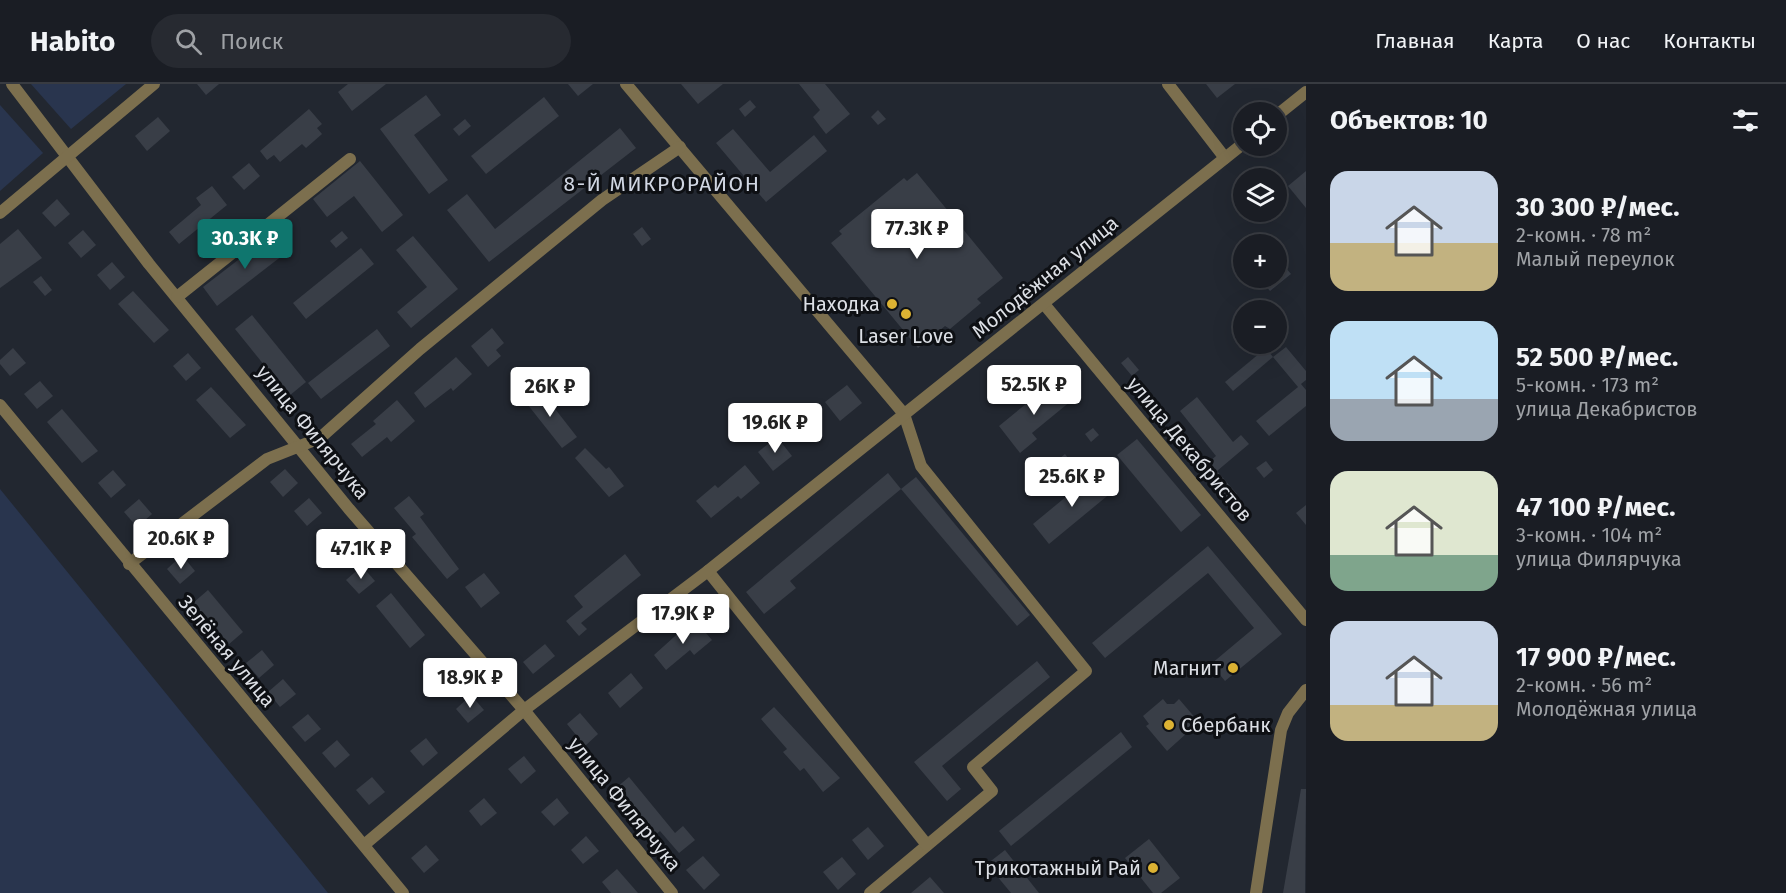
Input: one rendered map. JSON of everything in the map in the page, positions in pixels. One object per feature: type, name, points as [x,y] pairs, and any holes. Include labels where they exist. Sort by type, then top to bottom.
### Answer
[{"type":"street","name":"улица Филярчука","points":[[12,84],[177,297],[349,509],[524,710],[672,893]]},
{"type":"street","points":[[0,213],[154,84]]},
{"type":"street","points":[[626,84],[904,414],[921,466],[1086,671],[973,767],[992,791],[870,893]]},
{"type":"street","points":[[1168,84],[1226,158]]},
{"type":"street","points":[[1287,107],[1306,92]]},
{"type":"street","points":[[129,564],[267,459],[320,438],[420,349],[602,200],[680,147]]},
{"type":"street","name":"Молодёжная улица","points":[[364,845],[524,710],[708,571],[1233,152]]},
{"type":"street","points":[[177,297],[350,159]]},
{"type":"street","name":"улица Декабристов","points":[[1044,303],[1306,620]]},
{"type":"street","name":"Зелёная улица","points":[[0,405],[403,893]]},
{"type":"street","points":[[708,571],[927,845]]},
{"type":"street","points":[[1256,893],[1281,730],[1288,713],[1306,690]]},
{"type":"shaded area","points":[[31,84],[126,84],[71,129]]},
{"type":"shaded area","points":[[0,105],[43,153],[0,191]]},
{"type":"shaded area","points":[[0,489],[328,893],[0,893]]},
{"type":"building","points":[[197,84],[219,84],[206,95]]},
{"type":"building","points":[[348,84],[386,84],[352,111],[338,92]]},
{"type":"building","points":[[568,84],[593,84],[578,96]]},
{"type":"building","points":[[681,84],[723,84],[698,104]]},
{"type":"building","points":[[799,84],[825,84],[850,114],[826,134],[813,117],[820,110]]},
{"type":"building","points":[[1206,84],[1235,84],[1217,98]]},
{"type":"building","points":[[426,95],[441,115],[414,135],[448,180],[429,194],[380,129]]},
{"type":"building","points":[[544,97],[559,116],[486,174],[471,156]]},
{"type":"building","points":[[750,100],[756,107],[745,117],[739,109]]},
{"type":"building","points":[[309,109],[322,124],[317,128],[322,134],[306,148],[302,144],[280,162],[274,155],[267,160],[260,151]]},
{"type":"building","points":[[878,110],[886,119],[878,125],[871,117]]},
{"type":"building","points":[[158,117],[170,131],[147,151],[135,136]]},
{"type":"building","points":[[465,119],[471,126],[459,136],[453,129]]},
{"type":"building","points":[[620,128],[636,148],[489,262],[447,210],[467,194],[495,229]]},
{"type":"building","points":[[733,129],[770,172],[814,135],[827,151],[766,202],[716,143]]},
{"type":"building","points":[[360,161],[403,215],[382,232],[354,196],[327,217],[313,199]]},
{"type":"building","points":[[249,163],[260,176],[244,190],[232,177]]},
{"type":"building","points":[[1306,171],[1306,208],[1288,186]]},
{"type":"building","points":[[917,173],[1003,278],[977,299],[981,303],[950,329],[945,326],[918,348],[831,243],[842,234],[839,231],[904,178],[907,181]]},
{"type":"building","points":[[212,186],[227,205],[179,244],[169,232],[201,205],[196,198]]},
{"type":"building","points":[[57,199],[70,214],[55,227],[42,213]]},
{"type":"building","points":[[642,227],[651,239],[642,246],[633,234]]},
{"type":"building","points":[[18,229],[42,258],[0,288],[0,244]]},
{"type":"building","points":[[83,230],[96,245],[81,258],[68,243]]},
{"type":"building","points":[[342,231],[348,238],[336,248],[330,241]]},
{"type":"building","points":[[273,233],[287,252],[217,306],[203,287]]},
{"type":"building","points":[[413,236],[458,289],[411,328],[397,312],[427,287],[396,250]]},
{"type":"building","points":[[361,248],[374,264],[306,319],[293,303]]},
{"type":"building","points":[[112,262],[125,277],[110,290],[97,275]]},
{"type":"building","points":[[41,276],[52,290],[45,296],[33,282]]},
{"type":"building","points":[[133,291],[169,330],[154,343],[118,304]]},
{"type":"building","points":[[252,315],[306,382],[289,396],[235,329]]},
{"type":"building","points":[[492,328],[504,343],[496,350],[501,356],[488,367],[471,346]]},
{"type":"building","points":[[377,329],[390,346],[321,399],[308,383]]},
{"type":"building","points":[[13,348],[26,363],[10,376],[0,364],[0,360]]},
{"type":"building","points":[[1287,348],[1306,371],[1306,380],[1301,384],[1306,390],[1306,406],[1269,436],[1256,421],[1298,387],[1273,357],[1277,354],[1287,354]]},
{"type":"building","points":[[188,353],[201,368],[186,381],[173,366]]},
{"type":"building","points":[[1259,354],[1271,354],[1273,357],[1233,391],[1225,382]]},
{"type":"building","points":[[456,357],[472,374],[453,391],[451,388],[425,408],[414,393]]},
{"type":"building","points":[[1128,357],[1139,370],[1132,376],[1121,363]]},
{"type":"building","points":[[40,381],[53,396],[37,409],[24,394]]},
{"type":"building","points":[[1054,381],[1071,401],[1032,433],[1037,439],[1020,453],[999,426]]},
{"type":"building","points":[[847,385],[862,403],[840,421],[825,402]]},
{"type":"building","points":[[211,387],[246,425],[230,438],[196,400]]},
{"type":"building","points":[[538,387],[577,437],[562,448],[524,400]]},
{"type":"building","points":[[1197,397],[1233,442],[1241,435],[1249,444],[1217,471],[1237,494],[1228,501],[1201,468],[1216,456],[1180,411]]},
{"type":"building","points":[[397,400],[415,421],[391,442],[387,437],[362,457],[351,444],[376,424],[373,421]]},
{"type":"building","points":[[62,409],[98,451],[82,463],[47,422]]},
{"type":"building","points":[[1093,428],[1099,435],[1091,442],[1085,434]]},
{"type":"building","points":[[777,437],[792,456],[773,471],[758,452]]},
{"type":"building","points":[[1137,439],[1201,515],[1181,532],[1117,455]]},
{"type":"building","points":[[585,448],[606,469],[609,467],[624,486],[609,497],[575,458]]},
{"type":"building","points":[[1065,454],[1074,466],[1042,491],[1033,480]]},
{"type":"building","points":[[1266,461],[1273,470],[1264,478],[1256,468]]},
{"type":"building","points":[[745,465],[760,483],[741,499],[738,496],[711,518],[696,501],[715,485],[718,488]]},
{"type":"building","points":[[285,469],[298,483],[283,497],[270,482]]},
{"type":"building","points":[[113,470],[126,485],[111,498],[98,483]]},
{"type":"building","points":[[1096,472],[1112,492],[1049,544],[1033,524]]},
{"type":"building","points":[[888,473],[901,489],[790,581],[796,588],[764,614],[746,592]]},
{"type":"building","points":[[916,477],[1030,615],[1017,626],[901,489]]},
{"type":"building","points":[[409,496],[424,514],[420,517],[459,569],[447,579],[412,537],[416,534],[394,508]]},
{"type":"building","points":[[309,498],[322,513],[307,526],[294,511]]},
{"type":"building","points":[[139,499],[152,514],[137,527],[124,512]]},
{"type":"building","points":[[1306,505],[1306,525],[1296,513]]},
{"type":"building","points":[[1208,546],[1282,634],[1225,681],[1211,664],[1254,628],[1208,573],[1105,658],[1092,643]]},
{"type":"building","points":[[625,554],[641,575],[581,623],[587,629],[579,636],[566,621],[583,607],[574,596]]},
{"type":"building","points":[[182,555],[195,571],[180,584],[167,569]]},
{"type":"building","points":[[362,566],[375,581],[359,594],[346,580]]},
{"type":"building","points":[[484,573],[500,593],[481,608],[465,587]]},
{"type":"building","points":[[208,590],[243,632],[228,645],[193,603]]},
{"type":"building","points":[[391,593],[425,635],[410,648],[376,606]]},
{"type":"building","points":[[694,619],[712,640],[694,655],[690,650],[666,670],[654,655]]},
{"type":"building","points":[[545,644],[555,656],[533,674],[523,662]]},
{"type":"building","points":[[262,650],[274,665],[259,678],[246,663]]},
{"type":"building","points":[[440,658],[453,673],[437,686],[424,671]]},
{"type":"building","points":[[1037,661],[1050,677],[942,766],[961,789],[947,801],[914,762]]},
{"type":"building","points":[[631,673],[643,688],[620,708],[608,693]]},
{"type":"building","points":[[283,679],[296,694],[280,707],[268,692]]},
{"type":"building","points":[[471,695],[484,710],[468,723],[456,709]]},
{"type":"building","name":"Сбербанк","points":[[1163,699],[1167,704],[1174,704],[1179,699],[1197,720],[1185,730],[1187,733],[1167,751],[1146,726],[1149,724],[1143,716]]},
{"type":"building","points":[[774,707],[840,778],[823,792],[804,768],[800,771],[783,752],[787,749],[761,719]]},
{"type":"building","points":[[580,713],[598,734],[585,746],[567,724]]},
{"type":"building","points":[[308,714],[321,729],[305,742],[292,727]]},
{"type":"building","points":[[1121,732],[1132,747],[1011,846],[999,831]]},
{"type":"building","points":[[426,738],[438,753],[423,766],[410,751]]},
{"type":"building","points":[[337,740],[350,755],[335,768],[322,753]]},
{"type":"building","points":[[524,756],[536,771],[521,784],[508,769]]},
{"type":"building","points":[[372,777],[385,792],[369,805],[356,790]]},
{"type":"building","points":[[629,777],[675,833],[683,826],[695,840],[679,853],[660,831],[654,836],[616,788]]},
{"type":"building","points":[[1301,789],[1306,789],[1305,893],[1283,893]]},
{"type":"building","points":[[484,798],[497,813],[481,826],[469,811]]},
{"type":"building","points":[[557,798],[569,813],[554,826],[541,812]]},
{"type":"building","points":[[868,827],[884,846],[868,860],[852,840]]},
{"type":"building","points":[[586,836],[599,851],[583,864],[571,850]]},
{"type":"building","name":"Трикотажный Рай","points":[[1149,839],[1180,878],[1161,893],[1153,893],[1125,858]]},
{"type":"building","points":[[426,845],[439,860],[424,873],[411,858]]},
{"type":"building","points":[[1005,850],[1039,893],[1011,893],[987,864]]},
{"type":"building","points":[[703,856],[720,875],[704,890],[686,870]]},
{"type":"building","points":[[842,857],[856,874],[838,890],[823,872]]},
{"type":"building","points":[[617,869],[638,893],[611,893],[602,882]]},
{"type":"building","points":[[930,877],[944,893],[911,893]]},
{"type":"place","name":"Находка","points":[[892,304]]},
{"type":"place","name":"Laser Love","points":[[906,314]]},
{"type":"place","name":"Магнит","points":[[1233,668]]},
{"type":"place","name":"Сбербанк","points":[[1169,725]]},
{"type":"place","name":"Трикотажный Рай","points":[[1153,868]]},
{"type":"district","name":"8-Й МИКРОРАЙОН","points":[[662,184]]}]
